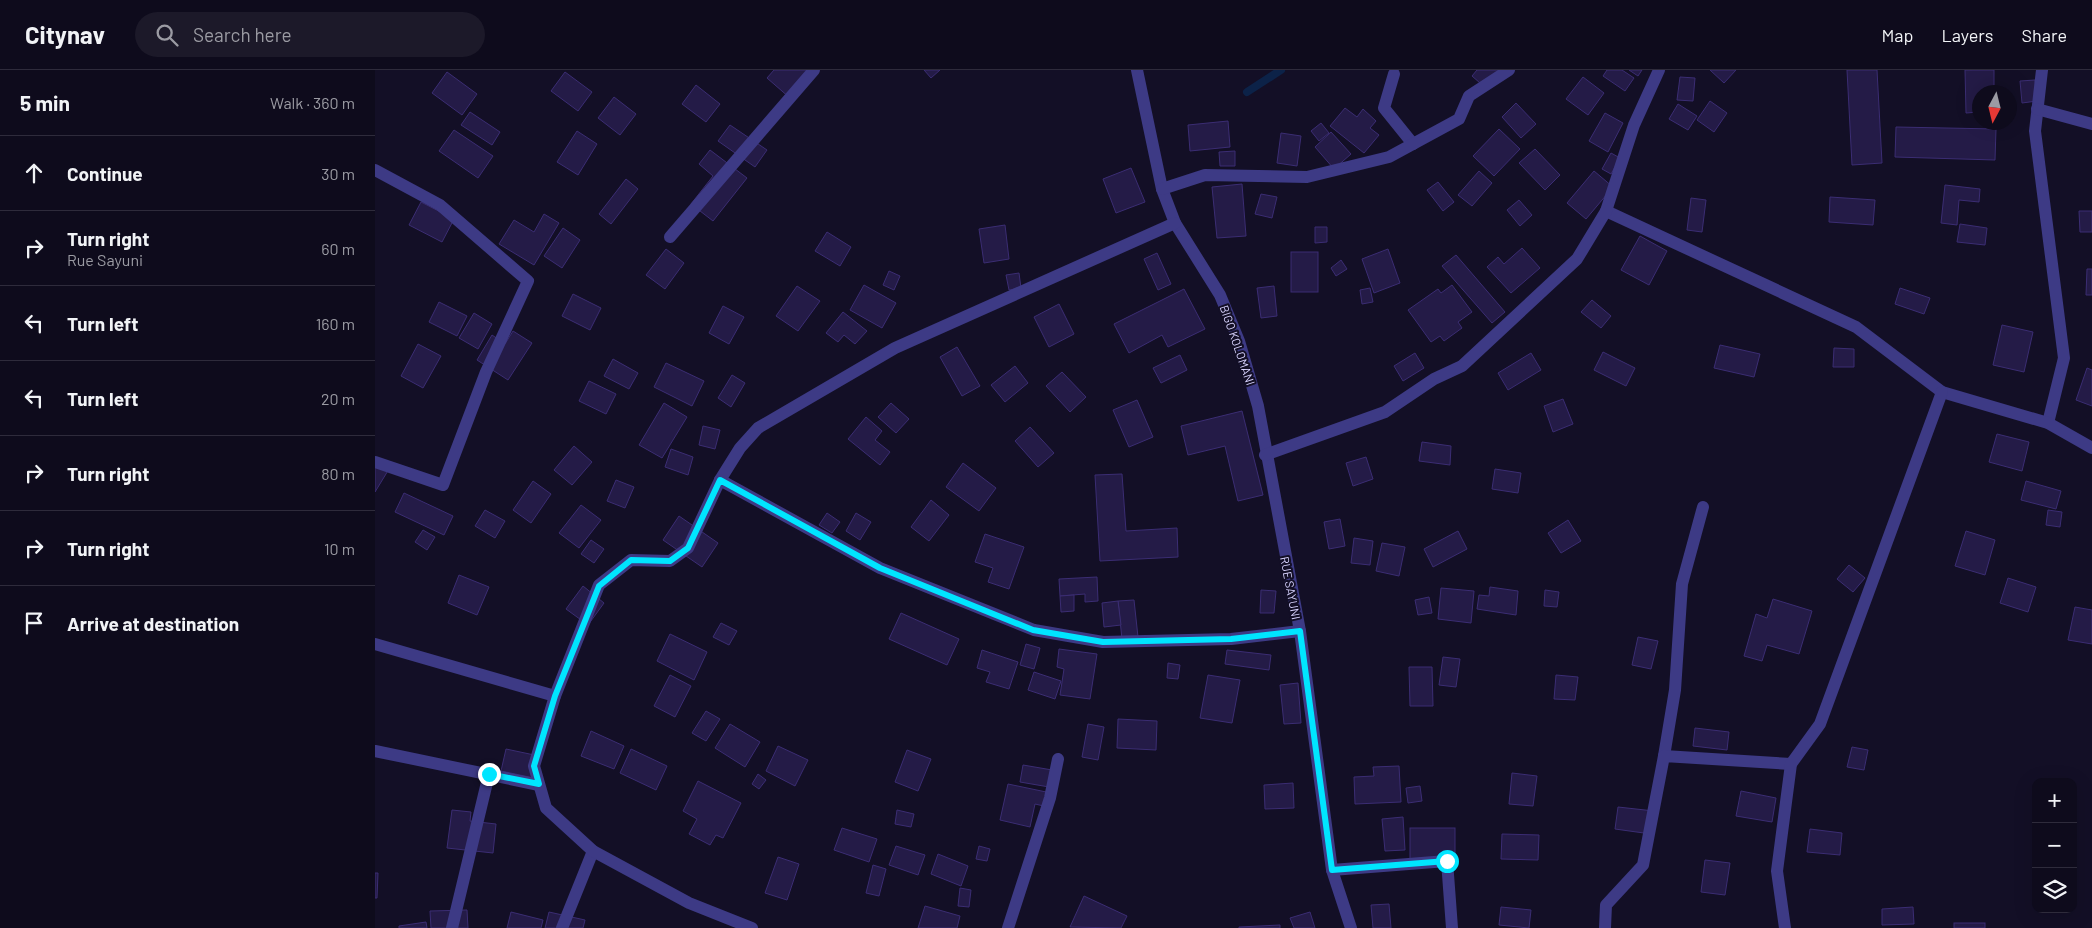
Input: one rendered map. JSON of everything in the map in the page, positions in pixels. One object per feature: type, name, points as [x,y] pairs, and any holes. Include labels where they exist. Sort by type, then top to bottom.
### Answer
[{"type":"street","points":[[670,237],[814,70]]},
{"type":"street","name":"BIGO KOLOMANI","points":[[1137,70],[1162,189],[1175,223],[1220,295],[1239,341],[1258,406],[1265,455]]},
{"type":"street","points":[[1162,189],[1205,176],[1307,177],[1389,157],[1459,119],[1469,96],[1509,70]]},
{"type":"street","points":[[1265,455],[1385,412],[1434,379],[1462,366],[1577,259],[1606,211],[1634,125],[1659,70]]},
{"type":"street","points":[[2042,70],[2035,131],[2064,358],[2048,423]]},
{"type":"street","points":[[1394,74],[1385,108],[1413,144]]},
{"type":"street","points":[[2037,109],[2092,124]]},
{"type":"street","points":[[375,170],[440,204],[528,281],[487,372],[443,486],[375,462]]},
{"type":"street","points":[[1606,211],[1857,327],[1942,392],[2048,423],[2092,448]]},
{"type":"street","points":[[752,928],[689,903],[593,851],[546,808],[534,766],[555,696],[599,586],[631,560],[670,561],[688,548],[720,480],[740,448],[758,428],[895,348],[1175,223]]},
{"type":"street","points":[[1785,928],[1777,871],[1791,764],[1820,724],[1942,392]]},
{"type":"street","name":"RUE SAYUNI","points":[[1265,455],[1300,631],[1332,870],[1351,928]]},
{"type":"street","points":[[720,480],[880,568],[1033,630],[1103,642],[1231,639],[1300,631]]},
{"type":"street","points":[[1605,928],[1606,905],[1643,866],[1675,690],[1682,584],[1703,507]]},
{"type":"street","points":[[375,644],[555,696]]},
{"type":"street","points":[[375,751],[539,784]]},
{"type":"street","points":[[1664,756],[1791,764]]},
{"type":"street","points":[[1008,928],[1050,798],[1058,759]]},
{"type":"street","points":[[452,928],[489,774]]},
{"type":"street","points":[[562,928],[593,851]]},
{"type":"street","points":[[1332,870],[1447,861],[1452,928]]},
{"type":"building","points":[[774,70],[815,70],[790,98],[767,78]]},
{"type":"building","points":[[924,70],[940,70],[931,78]]},
{"type":"building","points":[[1477,70],[1502,70],[1488,90],[1472,76]]},
{"type":"building","points":[[1607,70],[1622,70],[1634,78],[1625,91],[1603,76]]},
{"type":"building","points":[[1629,70],[1642,70],[1638,76]]},
{"type":"building","points":[[1710,70],[1736,70],[1724,83]]},
{"type":"building","points":[[1847,70],[1877,70],[1882,163],[1852,165]]},
{"type":"building","points":[[1965,70],[1994,70],[1994,85],[1972,85],[1972,113],[1966,113]]},
{"type":"building","points":[[447,72],[477,94],[462,115],[432,93]]},
{"type":"building","points":[[565,72],[592,92],[578,111],[551,91]]},
{"type":"building","points":[[1583,77],[1604,93],[1588,115],[1566,99]]},
{"type":"building","points":[[1680,77],[1695,78],[1693,101],[1677,100]]},
{"type":"building","points":[[2035,80],[2037,101],[2022,103],[2020,81]]},
{"type":"building","points":[[696,85],[720,104],[706,122],[682,104]]},
{"type":"building","points":[[614,97],[636,114],[620,135],[598,118]]},
{"type":"building","points":[[1710,101],[1727,113],[1714,132],[1697,120]]},
{"type":"building","points":[[1516,103],[1536,124],[1521,138],[1502,117]]},
{"type":"building","points":[[1678,104],[1697,116],[1688,130],[1669,119]]},
{"type":"building","points":[[1345,108],[1357,117],[1363,109],[1376,121],[1370,128],[1379,135],[1364,153],[1330,126]]},
{"type":"building","points":[[470,112],[500,132],[492,145],[461,125]]},
{"type":"building","points":[[1605,113],[1623,123],[1608,152],[1589,141]]},
{"type":"building","points":[[1228,121],[1230,147],[1190,151],[1188,125]]},
{"type":"building","points":[[1321,123],[1329,133],[1319,141],[1311,131]]},
{"type":"building","points":[[730,125],[767,150],[755,167],[718,141]]},
{"type":"building","points":[[1896,127],[1996,130],[1995,160],[1895,157]]},
{"type":"building","points":[[1499,129],[1520,149],[1494,176],[1473,156]]},
{"type":"building","points":[[454,130],[493,156],[478,178],[439,151]]},
{"type":"building","points":[[577,131],[597,144],[578,175],[557,162]]},
{"type":"building","points":[[1331,132],[1351,154],[1334,169],[1315,147]]},
{"type":"building","points":[[1281,133],[1301,136],[1297,166],[1277,163]]},
{"type":"building","points":[[1535,149],[1560,175],[1545,190],[1519,163]]},
{"type":"building","points":[[710,150],[747,178],[713,221],[691,204],[713,176],[699,164]]},
{"type":"building","points":[[1235,151],[1235,166],[1220,166],[1219,152]]},
{"type":"building","points":[[1611,153],[1620,158],[1611,174],[1602,169]]},
{"type":"building","points":[[1131,168],[1145,202],[1116,213],[1103,179]]},
{"type":"building","points":[[1479,171],[1492,183],[1472,206],[1458,195]]},
{"type":"building","points":[[1594,171],[1613,187],[1586,219],[1567,203]]},
{"type":"building","points":[[626,179],[638,189],[611,224],[599,214]]},
{"type":"building","points":[[1438,182],[1454,202],[1443,211],[1427,190]]},
{"type":"building","points":[[1242,184],[1246,236],[1217,238],[1212,187]]},
{"type":"building","points":[[1945,185],[1980,189],[1979,202],[1959,200],[1957,225],[1941,223]]},
{"type":"building","points":[[1261,194],[1277,197],[1272,218],[1255,214]]},
{"type":"building","points":[[1830,197],[1875,200],[1873,225],[1829,222]]},
{"type":"building","points":[[1691,198],[1706,200],[1702,232],[1687,230]]},
{"type":"building","points":[[1519,200],[1532,215],[1520,226],[1507,210]]},
{"type":"building","points":[[421,202],[454,219],[442,242],[409,225]]},
{"type":"building","points":[[2079,211],[2092,211],[2092,232],[2080,232]]},
{"type":"building","points":[[544,214],[559,223],[534,265],[499,244],[514,220],[534,232]]},
{"type":"building","points":[[1960,224],[1987,228],[1985,245],[1957,242]]},
{"type":"building","points":[[1005,225],[1009,259],[984,263],[979,229]]},
{"type":"building","points":[[1315,227],[1327,227],[1327,242],[1315,243]]},
{"type":"building","points":[[563,228],[580,240],[562,268],[544,256]]},
{"type":"building","points":[[827,232],[851,247],[840,266],[815,251]]},
{"type":"building","points":[[1640,236],[1667,251],[1649,285],[1621,270]]},
{"type":"building","points":[[1522,248],[1540,268],[1511,293],[1487,267],[1498,257],[1504,264]]},
{"type":"building","points":[[666,249],[684,263],[665,289],[646,275]]},
{"type":"building","points":[[1388,249],[1400,283],[1374,293],[1362,259]]},
{"type":"building","points":[[1291,252],[1318,252],[1318,292],[1291,292]]},
{"type":"building","points":[[1157,253],[1171,284],[1158,290],[1144,259]]},
{"type":"building","points":[[1456,255],[1505,312],[1492,323],[1442,266]]},
{"type":"building","points":[[1341,260],[1347,269],[1336,276],[1331,268]]},
{"type":"building","points":[[2087,269],[2092,269],[2092,295],[2086,295]]},
{"type":"building","points":[[889,271],[900,276],[894,290],[883,285]]},
{"type":"building","points":[[1019,273],[1021,288],[1009,290],[1006,275]]},
{"type":"building","points":[[864,285],[896,303],[882,328],[850,310]]},
{"type":"building","points":[[1452,285],[1472,312],[1458,322],[1462,328],[1444,341],[1440,336],[1431,342],[1408,310],[1438,289],[1441,293]]},
{"type":"building","points":[[797,286],[820,301],[798,331],[776,316]]},
{"type":"building","points":[[1274,286],[1277,316],[1261,318],[1257,288]]},
{"type":"building","points":[[1370,288],[1373,302],[1362,304],[1360,290]]},
{"type":"building","points":[[1900,288],[1930,298],[1924,314],[1895,304]]},
{"type":"building","points":[[1184,289],[1205,329],[1168,347],[1162,335],[1129,353],[1114,324]]},
{"type":"building","points":[[573,294],[601,308],[590,330],[562,316]]},
{"type":"building","points":[[1592,300],[1611,316],[1601,328],[1581,312]]},
{"type":"building","points":[[439,302],[467,316],[457,336],[429,322]]},
{"type":"building","points":[[1059,304],[1074,334],[1049,347],[1034,317]]},
{"type":"building","points":[[723,306],[744,317],[729,344],[709,333]]},
{"type":"building","points":[[843,312],[867,331],[855,344],[844,335],[838,342],[826,333]]},
{"type":"building","points":[[474,313],[492,324],[478,349],[459,338]]},
{"type":"building","points":[[2002,325],[2033,332],[2024,372],[1993,365]]},
{"type":"building","points":[[513,331],[532,343],[508,380],[477,360],[492,335],[505,344]]},
{"type":"building","points":[[418,344],[441,356],[423,388],[401,376]]},
{"type":"building","points":[[1720,345],[1760,354],[1754,377],[1714,368]]},
{"type":"building","points":[[957,347],[980,386],[962,396],[940,357]]},
{"type":"building","points":[[1834,348],[1854,349],[1854,367],[1833,367]]},
{"type":"building","points":[[1603,352],[1635,368],[1626,386],[1594,370]]},
{"type":"building","points":[[1415,353],[1424,368],[1403,381],[1394,366]]},
{"type":"building","points":[[1531,353],[1541,370],[1508,390],[1498,373]]},
{"type":"building","points":[[1180,355],[1187,370],[1161,383],[1153,368]]},
{"type":"building","points":[[613,359],[638,373],[629,389],[604,376]]},
{"type":"building","points":[[666,363],[704,381],[692,406],[654,387]]},
{"type":"building","points":[[1015,366],[1028,383],[1005,402],[991,385]]},
{"type":"building","points":[[2087,368],[2092,370],[2092,406],[2076,400]]},
{"type":"building","points":[[1062,372],[1086,397],[1070,412],[1046,386]]},
{"type":"building","points":[[732,375],[745,383],[731,407],[718,398]]},
{"type":"building","points":[[589,381],[616,394],[606,414],[579,401]]},
{"type":"building","points":[[1563,399],[1573,424],[1553,432],[1544,406]]},
{"type":"building","points":[[1137,400],[1153,437],[1129,447],[1113,410]]},
{"type":"building","points":[[664,403],[687,417],[662,458],[639,445]]},
{"type":"building","points":[[891,403],[909,419],[896,433],[878,417]]},
{"type":"building","points":[[1242,411],[1263,495],[1238,501],[1225,446],[1188,455],[1181,426]]},
{"type":"building","points":[[866,417],[882,431],[875,440],[890,452],[880,465],[848,439]]},
{"type":"building","points":[[703,426],[720,430],[715,449],[699,445]]},
{"type":"building","points":[[1030,427],[1054,453],[1038,467],[1015,441]]},
{"type":"building","points":[[1997,434],[2029,442],[2022,471],[1989,462]]},
{"type":"building","points":[[1422,442],[1451,446],[1450,465],[1419,461]]},
{"type":"building","points":[[574,446],[592,462],[572,485],[554,470]]},
{"type":"building","points":[[671,449],[693,457],[688,475],[665,467]]},
{"type":"building","points":[[1366,457],[1373,479],[1353,486],[1346,463]]},
{"type":"building","points":[[375,460],[389,469],[375,492]]},
{"type":"building","points":[[963,463],[996,488],[979,511],[946,487]]},
{"type":"building","points":[[1495,469],[1521,473],[1518,493],[1492,489]]},
{"type":"building","points":[[1122,474],[1126,531],[1177,528],[1178,557],[1100,561],[1095,475]]},
{"type":"building","points":[[616,480],[634,487],[625,508],[607,501]]},
{"type":"building","points":[[533,481],[551,494],[531,523],[513,510]]},
{"type":"building","points":[[2026,481],[2061,491],[2056,509],[2021,500]]},
{"type":"building","points":[[404,493],[453,516],[444,535],[395,512]]},
{"type":"building","points":[[931,500],[949,515],[929,541],[911,527]]},
{"type":"building","points":[[581,505],[601,520],[579,548],[559,533]]},
{"type":"building","points":[[485,510],[505,521],[495,538],[475,526]]},
{"type":"building","points":[[2048,510],[2062,512],[2060,527],[2046,525]]},
{"type":"building","points":[[827,513],[840,522],[832,533],[819,525]]},
{"type":"building","points":[[856,513],[871,522],[860,540],[846,531]]},
{"type":"building","points":[[679,516],[718,543],[702,567],[663,540]]},
{"type":"building","points":[[1340,519],[1345,546],[1329,549],[1324,522]]},
{"type":"building","points":[[1568,520],[1581,541],[1561,553],[1548,533]]},
{"type":"building","points":[[423,530],[435,537],[427,550],[415,542]]},
{"type":"building","points":[[1458,531],[1467,549],[1433,567],[1424,549]]},
{"type":"building","points":[[1966,531],[1995,540],[1985,575],[1955,566]]},
{"type":"building","points":[[985,534],[1024,547],[1009,589],[988,582],[993,568],[975,562]]},
{"type":"building","points":[[1354,538],[1373,541],[1370,565],[1351,563]]},
{"type":"building","points":[[591,540],[604,549],[594,563],[581,554]]},
{"type":"building","points":[[1382,543],[1405,547],[1399,576],[1376,571]]},
{"type":"building","points":[[1849,565],[1865,578],[1853,592],[1837,579]]},
{"type":"building","points":[[459,575],[489,587],[477,615],[448,603]]},
{"type":"building","points":[[1097,577],[1098,601],[1085,602],[1085,594],[1060,596],[1059,579]]},
{"type":"building","points":[[2008,578],[2036,587],[2028,612],[2000,603]]},
{"type":"building","points":[[583,586],[604,603],[588,625],[566,609]]},
{"type":"building","points":[[1490,587],[1518,591],[1516,615],[1477,609],[1479,595],[1489,596]]},
{"type":"building","points":[[1441,588],[1474,591],[1471,623],[1438,619]]},
{"type":"building","points":[[1261,590],[1276,591],[1274,613],[1260,613]]},
{"type":"building","points":[[1545,590],[1559,592],[1557,607],[1544,606]]},
{"type":"building","points":[[1074,595],[1074,611],[1061,612],[1060,596]]},
{"type":"building","points":[[1429,597],[1432,613],[1418,615],[1415,600]]},
{"type":"building","points":[[1773,599],[1812,611],[1799,654],[1767,645],[1762,661],[1744,656],[1756,614],[1767,618]]},
{"type":"building","points":[[1134,600],[1138,637],[1122,639],[1118,601]]},
{"type":"building","points":[[1118,601],[1121,625],[1104,627],[1102,603]]},
{"type":"building","points":[[2075,607],[2092,610],[2092,644],[2068,640]]},
{"type":"building","points":[[901,613],[959,639],[947,665],[889,639]]},
{"type":"building","points":[[721,623],[737,631],[729,645],[713,637]]},
{"type":"building","points":[[670,634],[707,652],[694,680],[657,661]]},
{"type":"building","points":[[1638,637],[1658,641],[1651,669],[1632,665]]},
{"type":"building","points":[[1026,644],[1040,648],[1034,669],[1020,665]]},
{"type":"building","points":[[1059,649],[1097,654],[1090,699],[1060,695],[1064,669],[1057,667]]},
{"type":"building","points":[[982,650],[1018,662],[1009,689],[986,682],[990,672],[977,668]]},
{"type":"building","points":[[1227,650],[1271,655],[1269,670],[1225,664]]},
{"type":"building","points":[[1443,657],[1460,659],[1456,687],[1439,685]]},
{"type":"building","points":[[1168,663],[1180,665],[1178,679],[1167,678]]},
{"type":"building","points":[[1409,667],[1432,667],[1433,706],[1410,706]]},
{"type":"building","points":[[1034,672],[1061,681],[1055,699],[1028,690]]},
{"type":"building","points":[[670,675],[691,686],[675,717],[654,706]]},
{"type":"building","points":[[1208,675],[1240,680],[1232,723],[1200,718]]},
{"type":"building","points":[[1556,675],[1578,677],[1575,700],[1554,699]]},
{"type":"building","points":[[1298,683],[1301,723],[1284,724],[1280,685]]},
{"type":"building","points":[[706,711],[720,719],[706,741],[692,733]]},
{"type":"building","points":[[1118,719],[1157,721],[1156,750],[1117,748]]},
{"type":"building","points":[[730,724],[760,742],[745,767],[715,748]]},
{"type":"building","points":[[1088,724],[1104,727],[1098,760],[1082,757]]},
{"type":"building","points":[[1695,728],[1729,732],[1727,750],[1693,746]]},
{"type":"building","points":[[591,731],[624,746],[614,769],[581,756]]},
{"type":"building","points":[[778,746],[808,760],[795,786],[766,771]]},
{"type":"building","points":[[1852,747],[1868,750],[1864,770],[1847,767]]},
{"type":"building","points":[[506,749],[539,756],[534,778],[501,771]]},
{"type":"building","points":[[631,749],[667,766],[656,790],[620,773]]},
{"type":"building","points":[[907,750],[931,759],[918,791],[895,782]]},
{"type":"building","points":[[1023,765],[1058,771],[1055,788],[1020,782]]},
{"type":"building","points":[[1399,766],[1401,802],[1355,804],[1354,777],[1374,776],[1373,767]]},
{"type":"building","points":[[1512,773],[1537,776],[1533,806],[1509,804]]},
{"type":"building","points":[[758,774],[766,780],[759,789],[752,784]]},
{"type":"building","points":[[698,781],[741,803],[723,838],[716,835],[710,845],[689,834],[697,819],[683,811]]},
{"type":"building","points":[[1293,783],[1294,808],[1265,809],[1264,785]]},
{"type":"building","points":[[1008,784],[1051,793],[1048,807],[1035,804],[1030,827],[1000,820]]},
{"type":"building","points":[[1420,786],[1422,801],[1408,803],[1406,788]]},
{"type":"building","points":[[1741,791],[1776,798],[1772,822],[1736,816]]},
{"type":"building","points":[[1618,807],[1654,811],[1651,834],[1615,829]]},
{"type":"building","points":[[452,810],[471,812],[470,821],[496,824],[493,853],[447,848]]},
{"type":"building","points":[[897,810],[914,814],[911,827],[895,824]]},
{"type":"building","points":[[1403,817],[1405,850],[1385,851],[1382,819]]},
{"type":"building","points":[[842,828],[877,839],[869,862],[834,850]]},
{"type":"building","points":[[1410,828],[1455,828],[1455,863],[1410,863]]},
{"type":"building","points":[[1810,829],[1842,833],[1840,855],[1807,852]]},
{"type":"building","points":[[1502,834],[1539,835],[1538,860],[1501,859]]},
{"type":"building","points":[[896,846],[925,855],[918,875],[889,865]]},
{"type":"building","points":[[979,846],[990,849],[987,861],[976,859]]},
{"type":"building","points":[[938,854],[968,866],[961,886],[931,874]]},
{"type":"building","points":[[778,857],[799,864],[787,900],[765,893]]},
{"type":"building","points":[[1705,860],[1730,863],[1725,895],[1701,892]]},
{"type":"building","points":[[873,865],[886,869],[879,896],[866,893]]},
{"type":"building","points":[[375,873],[378,873],[377,898],[375,898]]},
{"type":"building","points":[[960,888],[971,890],[969,907],[958,906]]},
{"type":"building","points":[[1084,896],[1127,916],[1121,928],[1070,927]]},
{"type":"building","points":[[1389,904],[1391,928],[1373,928],[1371,905]]},
{"type":"building","points":[[925,906],[960,916],[957,928],[918,928]]},
{"type":"building","points":[[1501,907],[1531,910],[1529,928],[1499,925]]},
{"type":"building","points":[[1913,907],[1914,924],[1882,925],[1882,909]]},
{"type":"building","points":[[467,910],[468,928],[431,928],[430,911]]},
{"type":"building","points":[[511,912],[543,920],[541,928],[507,928]]},
{"type":"building","points":[[549,912],[585,920],[583,928],[545,928]]},
{"type":"building","points":[[1310,912],[1315,928],[1294,928],[1290,918]]},
{"type":"building","points":[[426,922],[427,928],[399,928],[399,926]]},
{"type":"building","points":[[1954,923],[1985,923],[1985,928],[1954,928]]},
{"type":"building","points":[[1280,925],[1280,928],[1239,928],[1239,927]]},
{"type":"waterway","points":[[1247,92],[1281,70]]},
{"type":"route","points":[[489,774],[539,784],[534,766],[555,696],[599,586],[631,560],[670,561],[688,548],[720,480],[880,568],[1033,630],[1103,642],[1231,639],[1300,631],[1332,870],[1447,861]]}]
